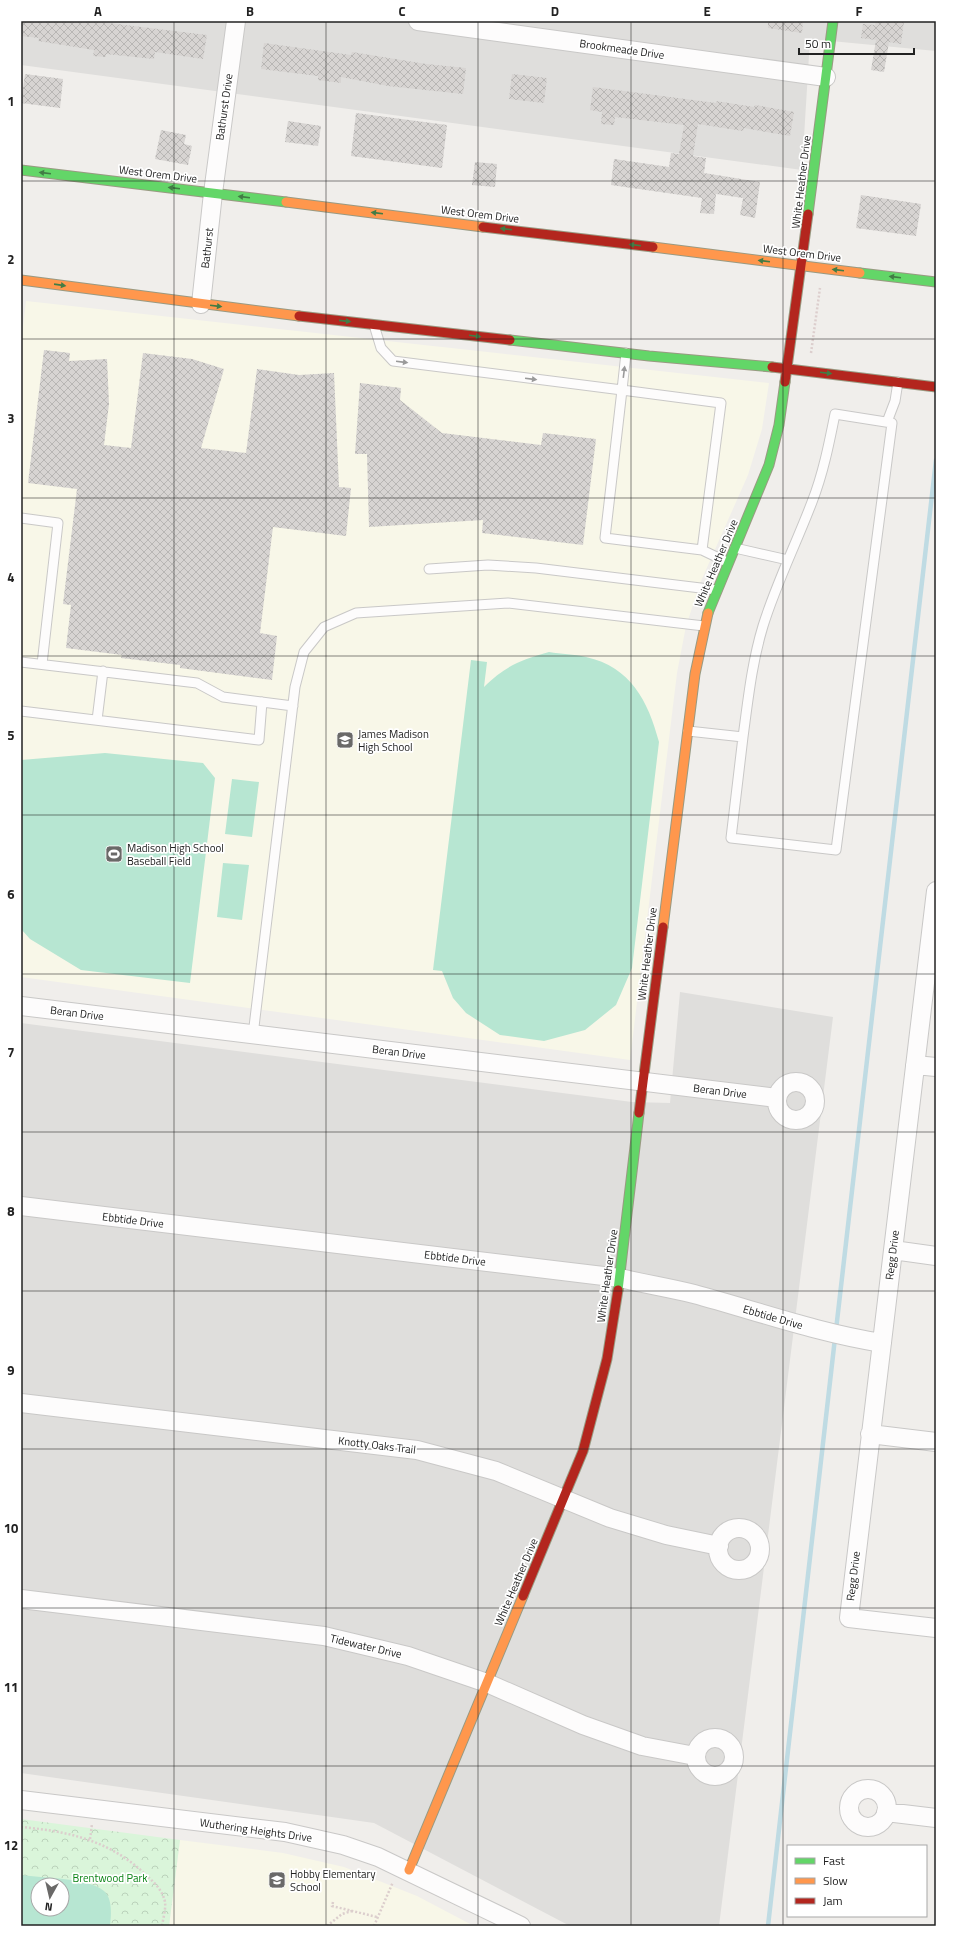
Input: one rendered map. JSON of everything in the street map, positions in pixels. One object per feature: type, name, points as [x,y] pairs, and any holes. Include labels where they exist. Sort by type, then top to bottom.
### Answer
[{"type":"street","name":"Bathurst Drive","points":[[213,193],[236,21]]},
{"type":"street","name":"Brookmeade Drive","points":[[418,21],[826,77]]},
{"type":"street","name":"White Heather Drive","points":[[405,1869],[487,1683],[583,1451],[603,1375],[620,1278],[643,1081],[695,674],[704,626],[716,590],[769,465],[779,425],[802,266],[833,21]]},
{"type":"street","name":"West Orem Drive","points":[[22,173],[213,193],[936,282]]},
{"type":"street","name":"Bathurst","points":[[201,304],[213,193]]},
{"type":"street","points":[[21,280],[201,304],[626,353],[787,368],[936,387]]},
{"type":"street","name":"Regg Drive","points":[[936,891],[848,1618],[936,1628]]},
{"type":"street","name":"Beran Drive","points":[[21,1006],[777,1098]]},
{"type":"street","points":[[915,1065],[936,1067]]},
{"type":"street","name":"Ebbtide Drive","points":[[21,1206],[620,1278],[693,1294],[853,1338],[882,1343]]},
{"type":"street","points":[[893,1250],[936,1256]]},
{"type":"street","name":"Knotty Oaks Trail","points":[[21,1403],[417,1450],[496,1471],[563,1500],[610,1518],[666,1535],[719,1546]]},
{"type":"street","points":[[870,1434],[936,1442]]},
{"type":"street","name":"Tidewater Drive","points":[[21,1599],[324,1636],[408,1656],[487,1683],[583,1724],[635,1743],[695,1756]]},
{"type":"street","name":"Wuthering Heights Drive","points":[[21,1800],[285,1832],[343,1845],[405,1869],[521,1926]]},
{"type":"street","points":[[886,1812],[936,1818]]},
{"type":"lane","points":[[373,324],[381,348],[393,361],[721,403],[702,550]]},
{"type":"lane","points":[[626,353],[605,538],[702,550],[728,562]]},
{"type":"lane","points":[[887,422],[895,401],[898,382]]},
{"type":"lane","points":[[835,414],[887,422],[892,423],[836,850],[731,838],[753,664],[774,592],[812,501],[826,455],[835,414]]},
{"type":"lane","points":[[21,518],[58,523],[42,664]]},
{"type":"lane","points":[[735,548],[788,560]]},
{"type":"lane","points":[[429,569],[488,565],[536,568],[716,590]]},
{"type":"lane","points":[[253,1035],[295,687],[304,652],[324,627],[356,613],[508,603],[704,626]]},
{"type":"lane","points":[[21,662],[197,683],[223,697],[293,706]]},
{"type":"lane","points":[[97,720],[103,672]]},
{"type":"lane","points":[[21,711],[259,740],[262,702]]},
{"type":"lane","points":[[688,731],[743,737]]},
{"type":"path","points":[[811,354],[820,288]]},
{"type":"path","points":[[21,1827],[54,1830],[90,1839],[112,1849],[136,1865],[162,1893],[165,1903],[162,1926]]},
{"type":"path","points":[[374,1926],[377,1917],[405,1869]]},
{"type":"path","points":[[333,1902],[332,1906],[377,1917]]},
{"type":"path","points":[[327,1926],[342,1914],[353,1911]]},
{"type":"shaded area","points":[[21,21],[936,21],[936,51],[810,39],[802,170],[21,65]]},
{"type":"shaded area","name":"James Madison High School","points":[[26,301],[769,383],[762,429],[748,475],[701,581],[686,626],[677,673],[630,1060],[21,977],[21,344]]},
{"type":"shaded area","points":[[680,992],[833,1017],[719,1926],[570,1926],[374,1823],[21,1773],[21,1023],[632,1102],[670,1103]]},
{"type":"shaded area","name":"Hobby Elementary School","points":[[180,1840],[283,1853],[344,1867],[417,1896],[474,1926],[169,1926]]},
{"type":"green space","points":[[549,652],[581,656],[602,662],[626,677],[643,700],[655,727],[659,742],[632,968],[616,1005],[585,1030],[544,1041],[500,1035],[466,1013],[453,998],[442,971],[433,970],[471,660],[487,662],[484,687],[506,669],[530,658]]},
{"type":"green space","name":"Madison High School Baseball Field","points":[[105,753],[203,763],[215,778],[190,983],[81,970],[30,939],[21,929],[21,760]]},
{"type":"green space","points":[[232,779],[259,782],[252,837],[225,834]]},
{"type":"green space","points":[[223,863],[249,865],[242,920],[217,917]]},
{"type":"green space","name":"Brentwood Park","points":[[21,1819],[180,1840],[169,1926],[21,1926]]},
{"type":"green space","points":[[21,1875],[43,1877],[30,1877],[30,1917],[70,1917],[70,1880],[88,1883],[107,1894],[111,1908],[110,1926],[21,1926]]},
{"type":"building","points":[[21,21],[92,21],[207,35],[203,59],[155,52],[154,59],[106,54],[106,57],[93,56],[94,50],[38,41],[39,38],[21,36]]},
{"type":"building","points":[[768,21],[803,21],[802,33],[768,28]]},
{"type":"building","points":[[876,21],[904,21],[901,44],[889,42],[884,72],[871,70],[876,40],[861,38],[863,24],[875,25]]},
{"type":"building","points":[[264,43],[351,55],[352,52],[426,64],[466,68],[463,94],[388,86],[341,77],[341,83],[318,80],[318,76],[261,69]]},
{"type":"building","points":[[25,74],[63,79],[60,108],[21,103]]},
{"type":"building","points":[[512,74],[547,78],[544,103],[509,99]]},
{"type":"building","points":[[593,87],[716,103],[716,101],[754,107],[755,105],[794,112],[790,136],[744,128],[743,131],[698,124],[693,156],[706,158],[704,173],[760,182],[755,218],[740,215],[743,198],[716,194],[714,214],[700,213],[702,198],[611,185],[614,159],[669,167],[671,153],[679,154],[684,125],[615,117],[614,125],[601,124],[602,112],[590,110]]},
{"type":"building","points":[[356,113],[447,125],[442,168],[351,156]]},
{"type":"building","points":[[288,121],[321,126],[318,146],[285,142]]},
{"type":"building","points":[[161,130],[186,135],[184,144],[192,146],[188,165],[155,159]]},
{"type":"building","points":[[475,162],[497,164],[495,187],[472,185]]},
{"type":"building","points":[[861,195],[921,204],[916,236],[856,228]]},
{"type":"building","points":[[44,350],[70,353],[69,361],[107,359],[109,404],[104,445],[131,448],[143,353],[192,359],[224,369],[201,448],[246,453],[257,369],[299,375],[334,373],[339,487],[351,488],[346,536],[273,527],[260,633],[277,636],[272,680],[180,668],[180,665],[121,658],[122,655],[66,648],[71,605],[63,604],[77,489],[28,483]]},
{"type":"building","points":[[360,383],[401,388],[400,400],[442,433],[541,445],[543,433],[596,439],[583,545],[482,533],[483,520],[369,527],[367,454],[355,454]]},
{"type":"waterway","points":[[836,1330],[936,460]]},
{"type":"waterway","points":[[768,1926],[835,1338]]},
{"type":"traffic: fast","points":[[808,214],[833,21]]},
{"type":"traffic: fast","points":[[21,170],[286,202]]},
{"type":"traffic: fast","points":[[860,273],[936,282]]},
{"type":"traffic: fast","points":[[510,340],[649,356],[772,367]]},
{"type":"traffic: fast","points":[[708,613],[769,465],[779,425],[785,382]]},
{"type":"traffic: fast","points":[[618,1290],[639,1113]]},
{"type":"traffic: slow","points":[[286,202],[483,227]]},
{"type":"traffic: slow","points":[[653,247],[860,273]]},
{"type":"traffic: slow","points":[[21,280],[299,316]]},
{"type":"traffic: slow","points":[[663,927],[695,674],[708,613]]},
{"type":"traffic: slow","points":[[409,1870],[523,1596]]},
{"type":"traffic: jam","points":[[785,382],[808,214]]},
{"type":"traffic: jam","points":[[483,227],[653,247]]},
{"type":"traffic: jam","points":[[299,316],[510,340]]},
{"type":"traffic: jam","points":[[772,367],[936,387]]},
{"type":"traffic: jam","points":[[639,1113],[663,927]]},
{"type":"traffic: jam","points":[[523,1596],[583,1451],[607,1359],[618,1290]]},
{"type":"place","name":"James Madison High School","points":[[345,740]]},
{"type":"place","name":"Madison High School Baseball Field","points":[[114,854]]},
{"type":"place","name":"Hobby Elementary School","points":[[277,1880]]}]
